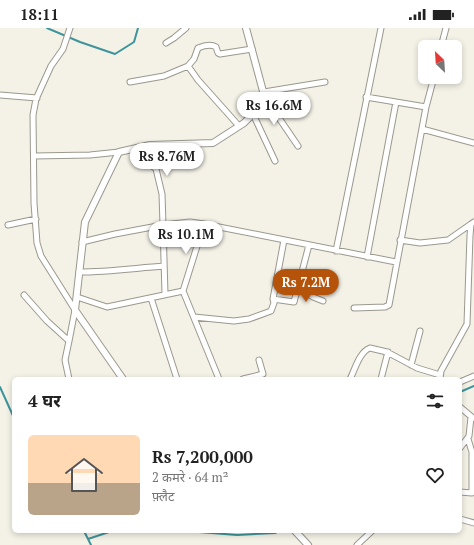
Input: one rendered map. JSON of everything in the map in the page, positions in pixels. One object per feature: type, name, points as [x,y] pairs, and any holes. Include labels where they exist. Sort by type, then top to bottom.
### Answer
[{"type":"street","points":[[70,28],[63,49],[51,66],[37,98],[33,115],[34,204],[37,243],[41,256],[74,310],[122,377]]},
{"type":"street","points":[[166,43],[186,28]]},
{"type":"street","points":[[246,28],[264,94],[298,146]]},
{"type":"street","points":[[336,251],[380,28]]},
{"type":"street","points":[[443,40],[446,28]]},
{"type":"street","points":[[130,82],[164,76],[188,66],[194,59],[198,48],[213,45],[216,46],[218,53],[220,54],[252,49]]},
{"type":"street","points":[[188,66],[239,126]]},
{"type":"street","points":[[34,156],[90,155],[119,152],[150,145],[213,143],[239,126],[252,114],[264,94],[325,82]]},
{"type":"street","points":[[354,308],[384,307],[388,305],[426,107],[432,84]]},
{"type":"street","points":[[0,95],[37,98]]},
{"type":"street","points":[[366,97],[426,107]]},
{"type":"street","points":[[367,257],[396,102]]},
{"type":"street","points":[[252,114],[274,161]]},
{"type":"street","points":[[422,129],[474,143]]},
{"type":"street","points":[[133,149],[156,169],[162,194],[165,294]]},
{"type":"street","points":[[69,377],[65,360],[77,297],[85,222],[119,152]]},
{"type":"street","points":[[8,225],[36,219]]},
{"type":"street","points":[[82,242],[114,234],[163,225],[190,222],[396,262]]},
{"type":"street","points":[[204,224],[183,290],[218,377]]},
{"type":"street","points":[[400,240],[420,243],[448,240],[473,225]]},
{"type":"street","points":[[351,377],[362,355],[367,348],[370,348],[388,352],[417,368],[440,377],[467,324],[473,225]]},
{"type":"street","points":[[194,317],[234,321],[249,319],[271,311],[274,303],[273,299],[284,240]]},
{"type":"street","points":[[273,299],[294,302],[309,245]]},
{"type":"street","points":[[79,272],[106,272],[133,268],[164,266]]},
{"type":"street","points":[[299,287],[313,297],[323,301]]},
{"type":"street","points":[[77,297],[107,307],[183,290]]},
{"type":"street","points":[[24,295],[47,322],[69,341]]},
{"type":"street","points":[[151,298],[176,377]]},
{"type":"street","points":[[411,365],[420,331]]},
{"type":"street","points":[[382,377],[388,352]]},
{"type":"street","points":[[259,360],[263,376]]},
{"type":"street","points":[[462,381],[474,376]]},
{"type":"street","points":[[462,409],[473,418],[468,439],[462,446]]},
{"type":"street","points":[[462,492],[473,493],[472,452],[468,439]]},
{"type":"street","points":[[462,520],[474,523]]},
{"type":"street","points":[[297,533],[308,545]]},
{"type":"street","points":[[357,545],[370,533]]},
{"type":"waterway","points":[[47,28],[80,42],[115,54],[134,42],[138,28]]},
{"type":"waterway","points":[[462,391],[474,386]]},
{"type":"waterway","points":[[0,387],[12,414]]},
{"type":"waterway","points":[[85,533],[91,545]]},
{"type":"waterway","points":[[88,539],[106,533]]},
{"type":"waterway","points":[[212,533],[237,535],[275,533]]}]
